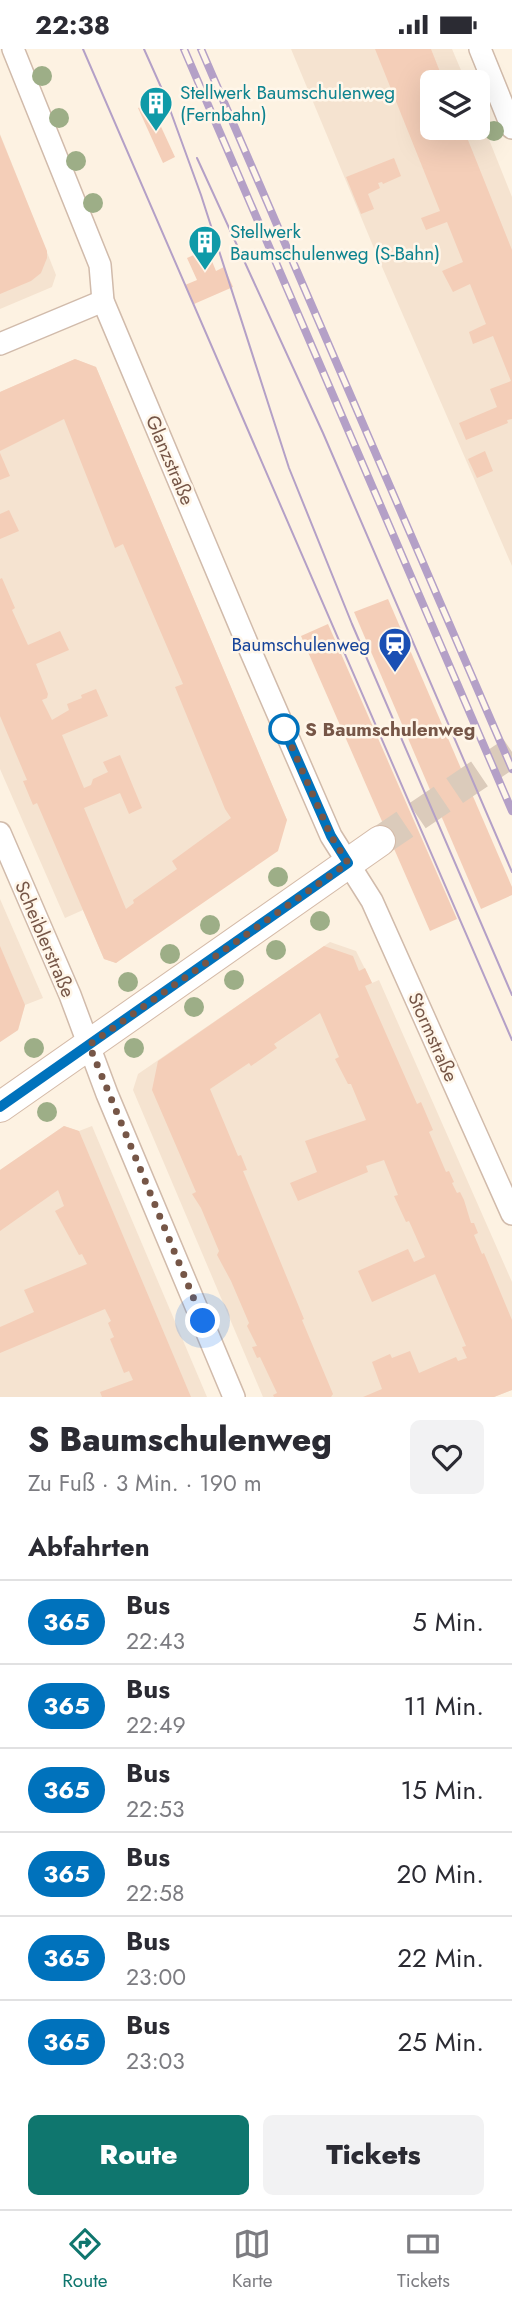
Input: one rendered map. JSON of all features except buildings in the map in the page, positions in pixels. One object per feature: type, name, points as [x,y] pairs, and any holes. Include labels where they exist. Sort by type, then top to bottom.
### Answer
[{"type":"main road","points":[[0,1107],[380,841]]},
{"type":"street","name":"Glanzstraße","points":[[13,49],[100,265],[103,301],[284,729],[331,836],[348,863]]},
{"type":"street","points":[[480,49],[512,128]]},
{"type":"street","points":[[0,344],[103,301]]},
{"type":"street","name":"Scheiblerstraße","points":[[0,833],[70,995],[234,1397]]},
{"type":"street","name":"Stormstraße","points":[[348,863],[374,907],[512,1214]]},
{"type":"shaded area","points":[[291,49],[452,49],[461,70],[420,70],[420,140],[489,140],[512,197],[512,566]]},
{"type":"shaded area","points":[[0,134],[56,275],[52,287],[0,309]]},
{"type":"shaded area","points":[[75,359],[96,367],[287,820],[116,963],[104,959],[83,910],[65,918],[0,769],[0,392]]},
{"type":"shaded area","points":[[0,899],[43,998],[25,1005],[18,1030],[0,1042]]},
{"type":"shaded area","points":[[330,942],[356,951],[372,983],[379,980],[512,1282],[512,1390],[494,1397],[263,1397],[133,1090],[138,1074]]},
{"type":"shaded area","points":[[64,1126],[79,1131],[92,1126],[207,1397],[0,1397],[0,1170]]},
{"type":"tunnel","points":[[380,841],[512,752]]},
{"type":"tram line","points":[[83,49],[512,1040]]},
{"type":"tram line","points":[[144,49],[165,96],[201,195],[289,468],[352,624],[512,995]]},
{"type":"tram line","points":[[197,158],[323,433],[512,872]]},
{"type":"railway","points":[[184,49],[512,811]]},
{"type":"railway","points":[[201,49],[512,769]]},
{"type":"bus line","name":"365","points":[[0,1107],[348,863],[331,836],[284,729]]},
{"type":"place","name":"Stellwerk Baumschulenweg (Fernbahn)","points":[[156,133]]},
{"type":"place","name":"Stellwerk Baumschulenweg (S-Bahn)","points":[[205,272]]},
{"type":"place","name":"Baumschulenweg","points":[[395,674]]},
{"type":"place","name":"S Baumschulenweg","points":[[284,729]]},
{"type":"route","points":[[203,1321],[89,1045],[348,863],[331,836],[284,729]]}]
